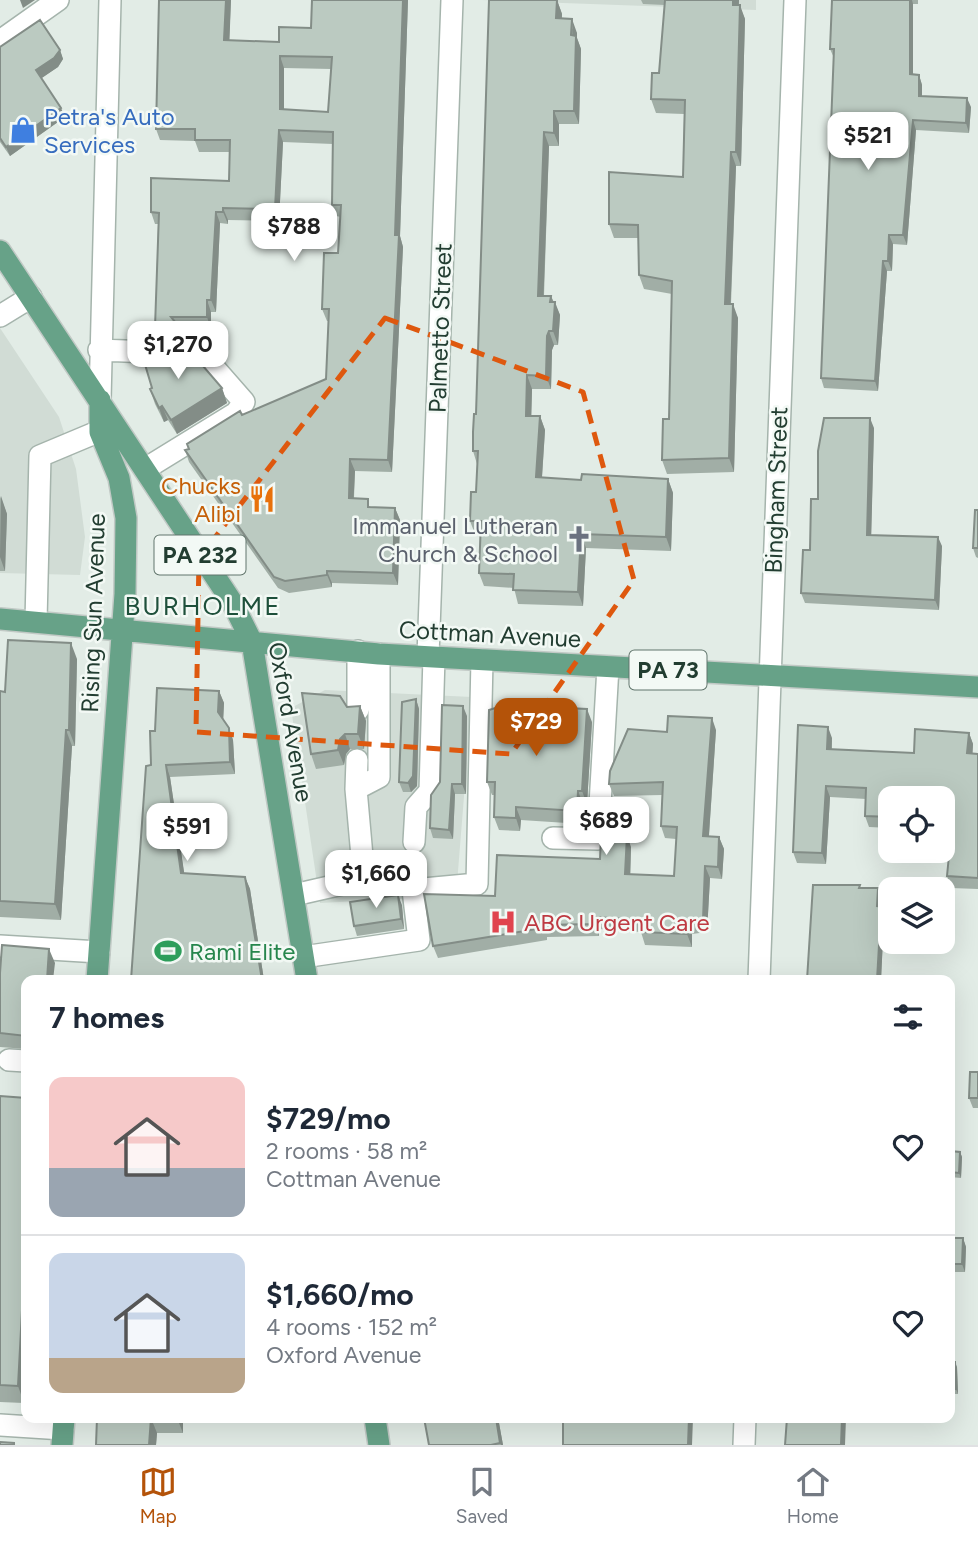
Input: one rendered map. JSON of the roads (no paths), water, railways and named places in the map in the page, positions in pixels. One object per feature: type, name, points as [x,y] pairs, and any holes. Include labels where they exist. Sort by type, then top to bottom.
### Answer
[{"type":"main road","points":[[0,251],[100,400]]},
{"type":"main road","name":"Rising Sun Avenue","points":[[97,975],[126,518],[100,400]]},
{"type":"main road","name":"Oxford Avenue","points":[[108,428],[145,469],[232,603],[252,642],[306,975]]},
{"type":"main road","name":"Cottman Avenue","points":[[0,619],[482,660],[978,687]]},
{"type":"main road","points":[[376,1423],[379,1445]]},
{"type":"street","points":[[0,41],[58,0]]},
{"type":"street","name":"Rising Sun Avenue","points":[[100,400],[99,350],[110,0]]},
{"type":"street","name":"Palmetto Street","points":[[414,842],[416,807],[430,791],[431,656],[452,0]]},
{"type":"street","name":"Bingham Street","points":[[759,975],[795,0]]},
{"type":"street","points":[[0,316],[31,297]]},
{"type":"street","points":[[99,350],[202,354],[244,402],[236,413],[145,469]]},
{"type":"street","points":[[36,621],[40,456],[108,428]]},
{"type":"street","points":[[358,710],[368,652]]},
{"type":"street","points":[[356,789],[379,777],[368,652]]},
{"type":"street","points":[[303,957],[418,940],[413,890],[477,884],[482,660]]},
{"type":"street","points":[[553,838],[598,839],[608,667]]},
{"type":"street","points":[[294,895],[364,879],[356,789],[357,760]]},
{"type":"street","points":[[0,946],[99,952]]},
{"type":"street","points":[[744,1445],[745,1423]]},
{"type":"street","points":[[0,1425],[63,1430]]},
{"type":"place","name":"Petra's Auto Services","points":[[23,130]]},
{"type":"place","name":"Chucks Alibi","points":[[262,499]]},
{"type":"place","name":"Immanuel Lutheran Church & School","points":[[579,539]]},
{"type":"place","name":"ABC Urgent Care","points":[[503,922]]},
{"type":"place","name":"Rami Elite","points":[[168,951]]},
{"type":"district","name":"BURHOLME","points":[[203,606]]}]
